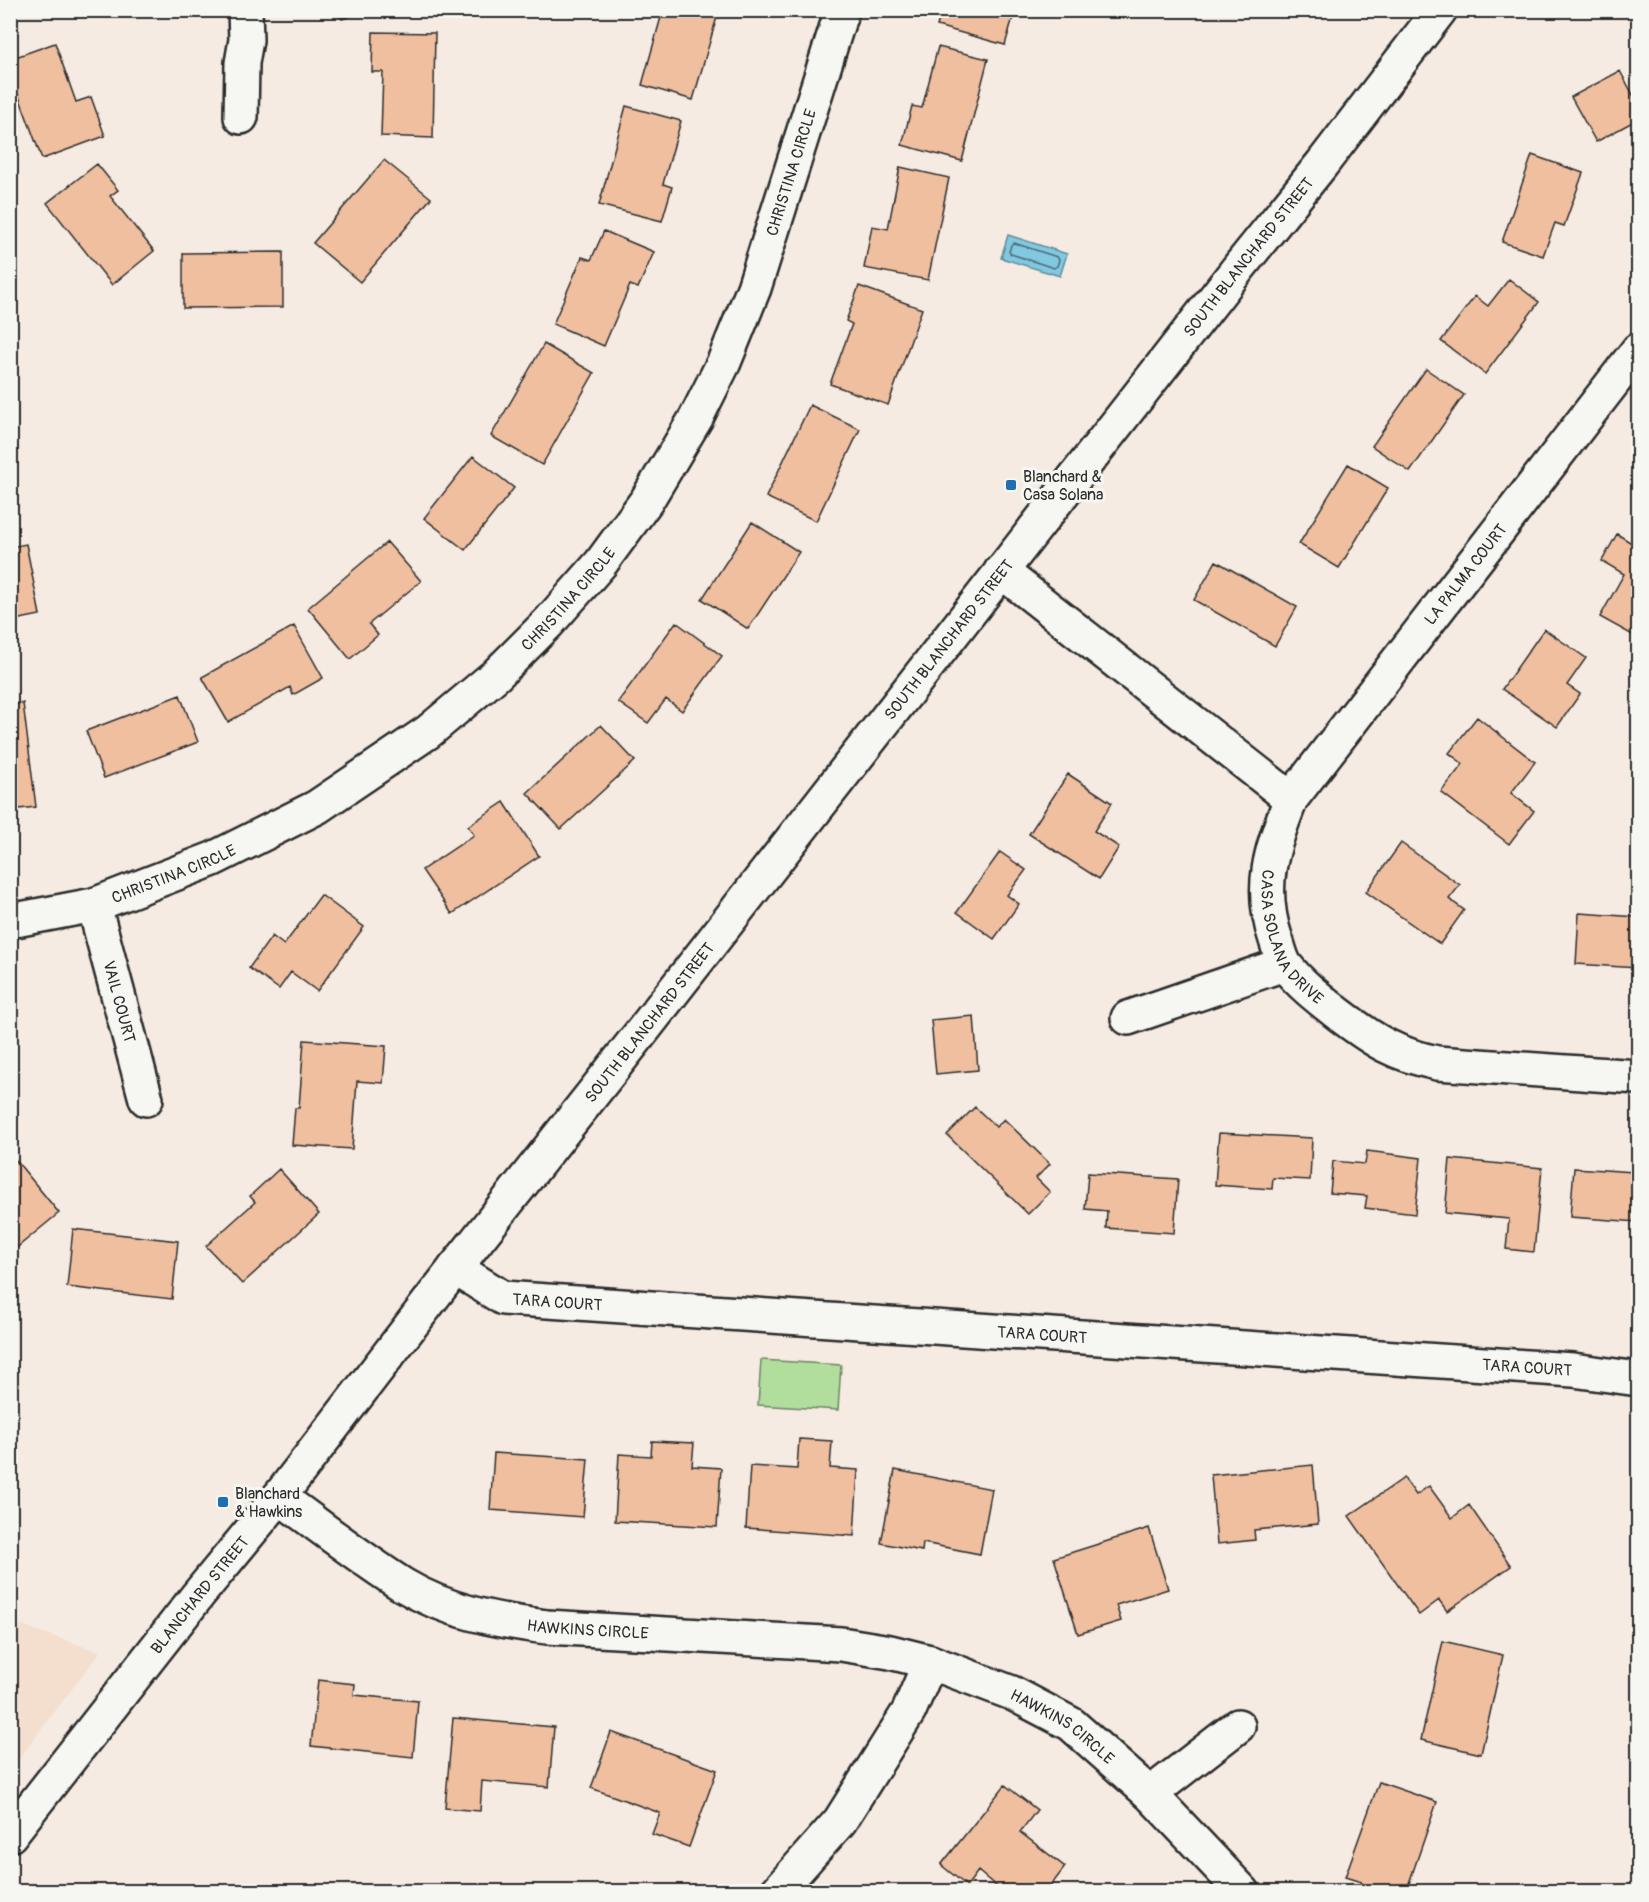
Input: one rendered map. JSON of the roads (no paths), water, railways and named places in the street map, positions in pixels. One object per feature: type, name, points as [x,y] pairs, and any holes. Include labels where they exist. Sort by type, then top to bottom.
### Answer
[{"type":"street","points":[[241,117],[242,63],[246,40],[245,10]]},
{"type":"street","name":"CHRISTINA CIRCLE","points":[[10,921],[94,905],[213,858],[326,801],[428,732],[496,675],[549,622],[601,563],[647,500],[696,418],[724,362],[754,288],[842,10]]},
{"type":"street","name":"SOUTH BLANCHARD STREET","points":[[455,1268],[1322,164],[1440,10]]},
{"type":"street","name":"LA PALMA COURT","points":[[1291,799],[1638,350]]},
{"type":"street","points":[[1001,571],[1291,799]]},
{"type":"street","name":"CASA SOLANA DRIVE","points":[[1291,799],[1279,828],[1269,864],[1266,899],[1272,929],[1284,964],[1312,994],[1371,1039],[1415,1058],[1437,1063],[1638,1077]]},
{"type":"street","name":"VAIL COURT","points":[[94,905],[146,1099]]},
{"type":"street","points":[[1128,1018],[1284,964]]},
{"type":"street","name":"TARA COURT","points":[[455,1268],[503,1298],[1573,1370],[1638,1379]]},
{"type":"street","name":"BLANCHARD STREET","points":[[10,1835],[198,1595],[279,1497],[455,1268]]},
{"type":"street","name":"HAWKINS CIRCLE","points":[[279,1497],[404,1586],[478,1616],[508,1623],[547,1627],[841,1644],[890,1652],[930,1662],[1012,1694],[1071,1724],[1150,1794],[1243,1892]]},
{"type":"street","points":[[777,1892],[840,1821],[909,1711],[930,1662]]},
{"type":"street","points":[[1150,1794],[1238,1726]]},
{"type":"water","points":[[1008,235],[1067,254],[1060,276],[1001,258]]},
{"type":"place","name":"Blanchard & Casa Solana","points":[[1011,485]]},
{"type":"place","name":"Blanchard & Hawkins","points":[[223,1502]]}]
